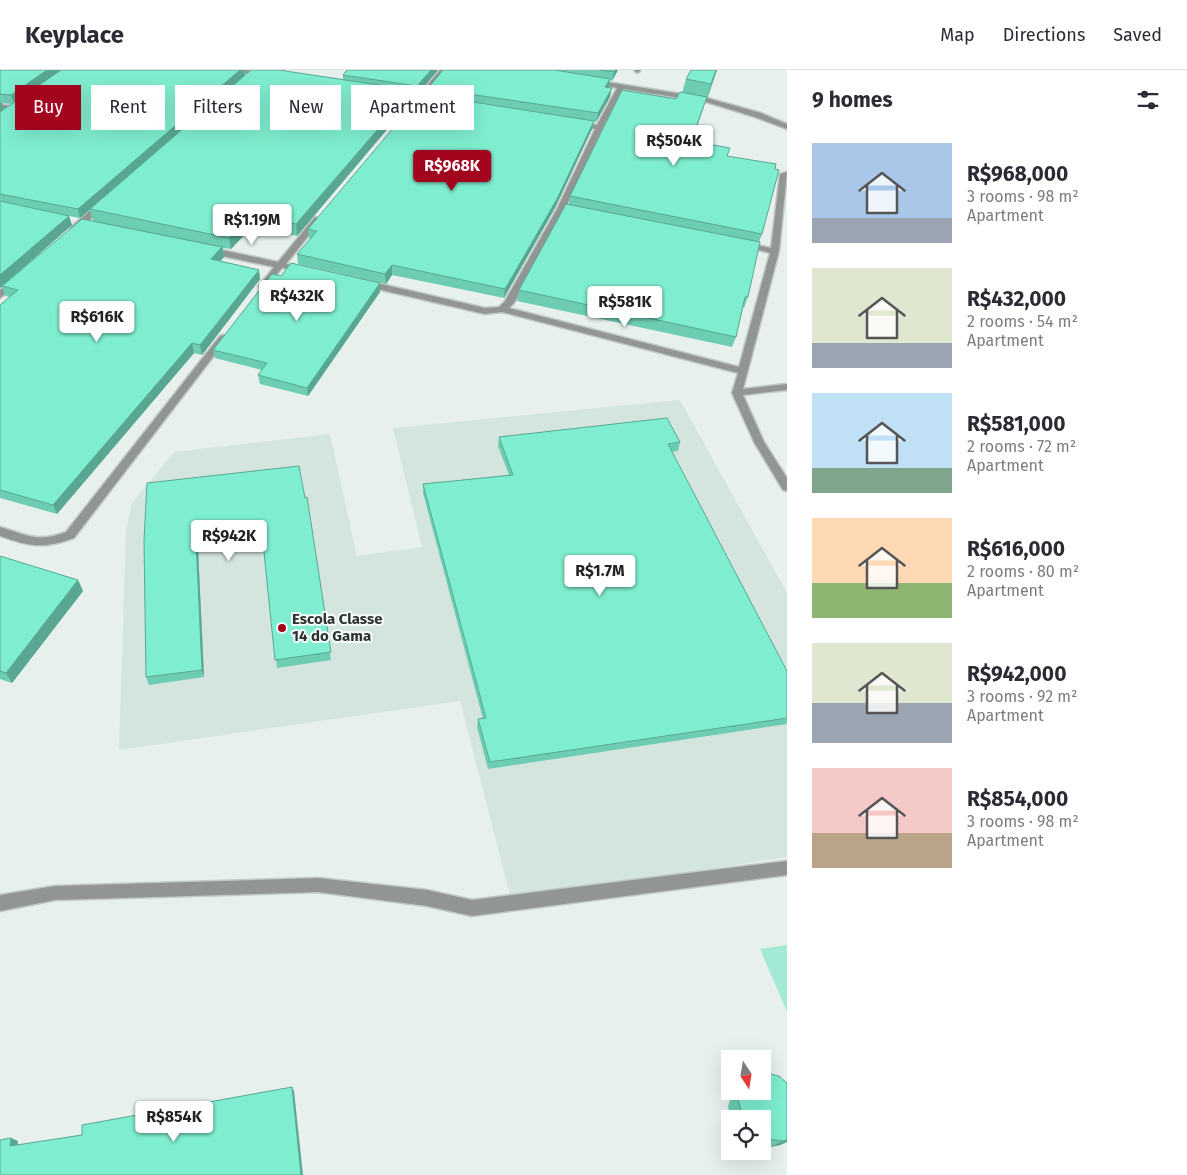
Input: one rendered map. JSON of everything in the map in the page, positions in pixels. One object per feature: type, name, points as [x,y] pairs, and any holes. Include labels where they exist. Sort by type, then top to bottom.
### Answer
[{"type":"street","points":[[234,70],[274,76]]},
{"type":"street","points":[[431,85],[444,70]]},
{"type":"street","points":[[247,80],[256,72]]},
{"type":"street","points":[[585,81],[707,100],[758,115],[787,127]]},
{"type":"street","points":[[502,309],[509,303],[561,209],[599,127],[621,87]]},
{"type":"street","points":[[0,106],[15,108]]},
{"type":"street","points":[[8,114],[15,108]]},
{"type":"street","points":[[570,123],[599,127]]},
{"type":"street","points":[[784,174],[776,251],[736,393],[759,442],[787,487]]},
{"type":"street","points":[[65,237],[75,223],[109,199]]},
{"type":"street","points":[[561,209],[571,211]]},
{"type":"street","points":[[256,295],[324,212]]},
{"type":"street","points":[[75,223],[89,226]]},
{"type":"street","points":[[736,243],[776,251]]},
{"type":"street","points":[[194,247],[308,271]]},
{"type":"street","points":[[0,295],[22,276]]},
{"type":"street","points":[[355,281],[485,311],[502,309],[742,371]]},
{"type":"street","points":[[0,531],[29,542],[49,544],[70,535],[232,326]]},
{"type":"street","points":[[736,393],[787,387]]},
{"type":"street","points":[[0,903],[55,893],[318,885],[427,898],[472,908],[787,868]]},
{"type":"shaded area","points":[[680,400],[787,593],[787,857],[511,899],[460,701],[119,750],[126,530],[132,503],[174,452],[330,434],[357,556],[422,547],[393,428]]},
{"type":"green space","points":[[787,945],[787,1012],[760,949]]},
{"type":"building","points":[[0,70],[47,70],[25,85],[15,85],[15,92],[11,95],[0,94]]},
{"type":"building","points":[[61,70],[240,70],[223,85],[175,85],[175,126],[78,209],[0,194],[0,112],[15,102],[15,130],[81,130],[81,85],[39,85]]},
{"type":"building","points":[[251,70],[279,70],[379,85],[351,85],[351,130],[377,130],[296,224],[250,215],[229,238],[90,209],[182,130],[260,130],[260,85],[234,85]]},
{"type":"building","points":[[347,70],[431,70],[418,85],[343,75]]},
{"type":"building","points":[[443,70],[554,70],[610,79],[605,87],[612,88],[598,113],[474,95],[474,85],[430,85]]},
{"type":"building","points":[[691,70],[716,70],[711,84],[686,79]]},
{"type":"building","points":[[622,90],[676,99],[680,92],[707,97],[691,141],[730,148],[727,156],[776,164],[775,169],[779,170],[762,234],[570,196]]},
{"type":"building","points":[[474,102],[594,121],[557,199],[505,289],[392,265],[385,274],[297,254],[317,231],[308,229],[392,130],[474,130]]},
{"type":"building","points":[[0,201],[69,216],[0,275]]},
{"type":"building","points":[[566,204],[760,242],[748,297],[745,297],[736,337],[519,290]]},
{"type":"building","points":[[82,219],[222,247],[211,259],[259,270],[200,345],[192,343],[53,505],[0,490],[0,305],[18,290],[2,286]]},
{"type":"building","points":[[291,263],[380,283],[307,388],[258,375],[267,363],[213,350],[272,274],[281,276]]},
{"type":"building","points":[[667,418],[680,442],[668,444],[787,671],[787,718],[490,762],[478,719],[486,718],[423,484],[513,475],[499,437]]},
{"type":"building","points":[[299,466],[305,498],[307,497],[331,652],[275,660],[262,533],[196,541],[202,670],[146,677],[144,541],[147,483]]},
{"type":"building","points":[[0,556],[78,580],[6,673],[0,671]]},
{"type":"building","points":[[771,1074],[779,1076],[787,1083],[787,1140],[771,1140],[771,1110],[741,1110],[738,1100],[771,1100]]},
{"type":"building","points":[[292,1087],[301,1175],[0,1175],[0,1140],[11,1138],[10,1146],[82,1135],[82,1125]]},
{"type":"place","name":"Escola Classe 14 do Gama","points":[[282,628]]}]
